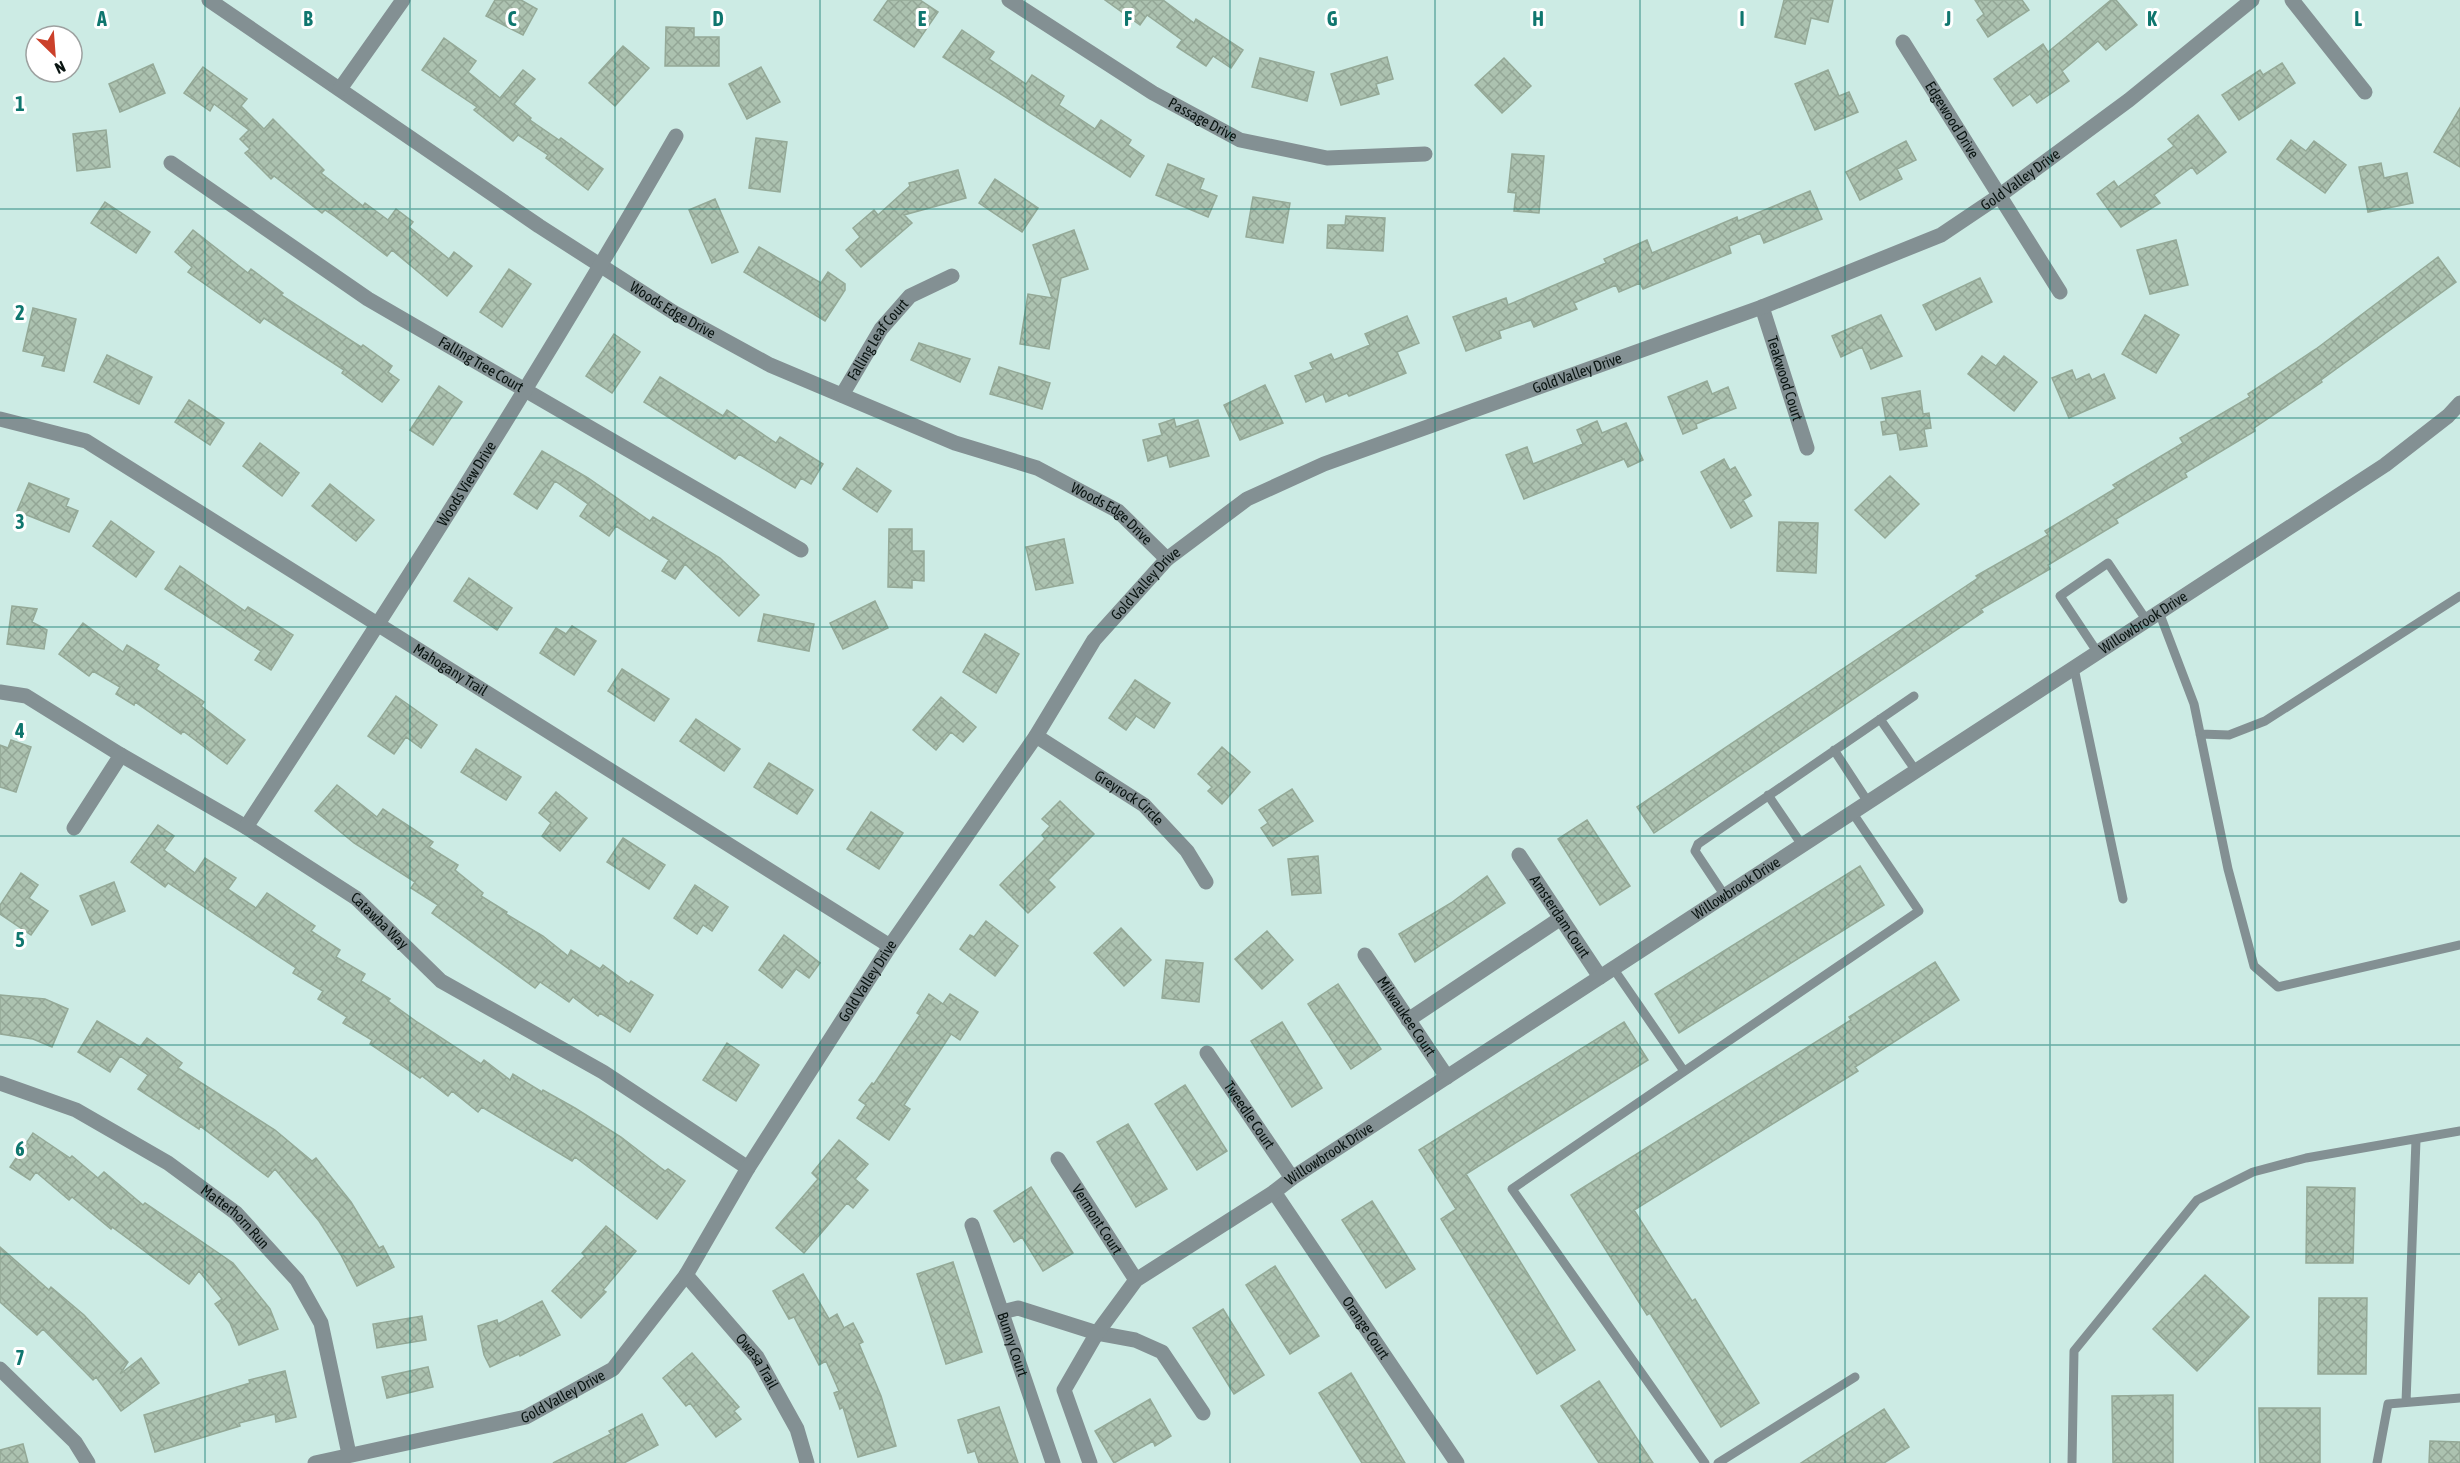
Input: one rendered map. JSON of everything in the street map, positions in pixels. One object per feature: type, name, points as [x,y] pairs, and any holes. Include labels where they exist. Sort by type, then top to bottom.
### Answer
[{"type":"street","name":"Woods Edge Drive","points":[[209,0],[539,226],[672,312],[770,365],[955,443],[1037,468],[1118,511],[1167,559]]},
{"type":"street","points":[[340,89],[403,0]]},
{"type":"street","name":"Passage Drive","points":[[1009,0],[1153,93],[1240,140],[1327,158],[1425,154]]},
{"type":"street","name":"Gold Valley Drive","points":[[315,1463],[526,1417],[613,1369],[686,1275],[748,1168],[890,946],[1036,736],[1094,640],[1167,559],[1247,499],[1324,464],[1762,307],[1941,235],[1999,196],[2129,100],[2252,0]]},
{"type":"street","points":[[2292,0],[2365,92]]},
{"type":"street","name":"Edgewood Drive","points":[[1903,42],[2060,292]]},
{"type":"street","name":"Woods View Drive","points":[[246,826],[380,624],[602,265],[676,136]]},
{"type":"street","name":"Falling Tree Court","points":[[171,163],[368,299],[801,550]]},
{"type":"street","name":"Falling Leaf Court","points":[[842,394],[881,329],[910,296],[952,276]]},
{"type":"street","name":"Teakwood Court","points":[[1762,307],[1807,448]]},
{"type":"street","name":"Willowbrook Drive","points":[[1090,1463],[1064,1390],[1097,1333],[1136,1280],[2385,465],[2448,416],[2460,403]]},
{"type":"street","name":"Mahogany Trail","points":[[0,419],[86,441],[890,946]]},
{"type":"street","name":"Catawba Way","points":[[0,692],[26,696],[121,755],[246,826],[356,898],[441,981],[603,1072],[748,1168]]},
{"type":"street","name":"Greyrock Circle","points":[[1036,736],[1144,805],[1187,851],[1206,882]]},
{"type":"street","points":[[74,828],[121,755]]},
{"type":"street","name":"Amsterdam Court","points":[[1520,855],[1561,918],[1607,973]]},
{"type":"street","points":[[1408,1020],[1561,918]]},
{"type":"street","name":"Milwaukee Court","points":[[1365,955],[1447,1077]]},
{"type":"street","name":"Tweedle Court","points":[[1207,1053],[1292,1178]]},
{"type":"street","name":"Matterhorn Run","points":[[0,1083],[76,1110],[168,1163],[236,1213],[297,1280],[321,1323],[349,1454]]},
{"type":"street","name":"Vermont Court","points":[[1058,1158],[1136,1280]]},
{"type":"street","name":"Orange Court","points":[[1274,1192],[1457,1463]]},
{"type":"street","name":"Bunny Court","points":[[972,1225],[1053,1463]]},
{"type":"street","name":"Owasa Trail","points":[[686,1275],[757,1357],[797,1429],[807,1463]]},
{"type":"street","points":[[1002,1312],[1018,1308],[1097,1333],[1135,1340],[1162,1352],[1203,1413]]},
{"type":"street","points":[[0,1369],[75,1442],[88,1463]]},
{"type":"lane","points":[[2098,652],[2060,596],[2108,563],[2153,616],[2194,704],[2228,869],[2254,966],[2278,987],[2460,945]]},
{"type":"lane","points":[[2200,734],[2229,735],[2265,722],[2460,596]]},
{"type":"lane","points":[[2074,668],[2123,899]]},
{"type":"lane","points":[[1725,897],[1695,851],[1698,844],[1914,696]]},
{"type":"lane","points":[[1880,719],[1916,771]]},
{"type":"lane","points":[[1834,750],[1868,802]]},
{"type":"lane","points":[[1768,795],[1802,845]]},
{"type":"lane","points":[[1705,1463],[1512,1189],[1919,911],[1852,813]]},
{"type":"lane","points":[[1607,973],[1684,1071]]},
{"type":"lane","points":[[2072,1463],[2074,1351],[2196,1200],[2253,1172],[2306,1158],[2460,1131]]},
{"type":"lane","points":[[2406,1401],[2416,1140]]},
{"type":"lane","points":[[1718,1463],[1855,1377]]},
{"type":"lane","points":[[2377,1463],[2388,1404],[2460,1398]]},
{"type":"building","points":[[495,0],[521,0],[537,9],[523,35],[486,16]]},
{"type":"building","points":[[888,0],[920,0],[938,12],[914,47],[874,20]]},
{"type":"building","points":[[1105,0],[1163,0],[1194,23],[1196,19],[1243,50],[1231,68],[1213,56],[1206,66],[1177,47],[1182,40],[1147,15],[1140,25]]},
{"type":"building","points":[[1784,0],[1833,0],[1828,22],[1811,18],[1805,44],[1775,37]]},
{"type":"building","points":[[1975,0],[2022,0],[2029,10],[1988,37],[1977,20],[1984,14]]},
{"type":"building","points":[[2111,0],[2116,0],[2137,25],[2106,50],[2098,41],[2062,71],[2069,81],[2037,103],[2030,94],[2013,106],[1994,79],[2043,44],[2048,52]]},
{"type":"building","points":[[666,27],[694,28],[694,37],[719,37],[719,66],[665,66]]},
{"type":"building","points":[[962,30],[994,52],[989,59],[1026,84],[1032,75],[1064,96],[1059,105],[1095,129],[1101,120],[1131,140],[1128,145],[1144,156],[1130,177],[943,57]]},
{"type":"building","points":[[444,38],[476,61],[468,72],[500,98],[523,70],[535,79],[514,104],[531,118],[530,120],[559,140],[561,138],[603,169],[588,190],[546,158],[548,155],[518,135],[513,141],[474,110],[477,107],[422,70]]},
{"type":"building","points":[[623,46],[649,68],[615,106],[589,83]]},
{"type":"building","points":[[1387,57],[1393,79],[1376,84],[1379,94],[1341,105],[1331,74]]},
{"type":"building","points":[[1260,58],[1314,72],[1307,101],[1252,87]]},
{"type":"building","points":[[1504,58],[1531,86],[1502,113],[1475,85]]},
{"type":"building","points":[[2282,63],[2295,83],[2239,120],[2222,95],[2260,70],[2263,75]]},
{"type":"building","points":[[153,64],[165,93],[120,112],[109,84]]},
{"type":"building","points":[[203,67],[247,99],[241,106],[264,129],[273,119],[324,170],[321,173],[363,206],[365,203],[388,220],[396,209],[413,222],[409,227],[449,259],[454,252],[472,266],[447,296],[392,250],[387,256],[325,210],[322,213],[274,176],[271,179],[245,153],[250,149],[240,139],[249,130],[214,104],[210,111],[184,93]]},
{"type":"building","points":[[761,67],[780,102],[747,119],[729,84]]},
{"type":"building","points":[[1828,70],[1839,96],[1849,92],[1858,112],[1815,130],[1795,84]]},
{"type":"building","points":[[2460,108],[2460,167],[2434,152]]},
{"type":"building","points":[[2198,115],[2226,152],[2197,174],[2192,167],[2154,195],[2160,203],[2121,227],[2097,194],[2114,181],[2118,187],[2174,146],[2168,139]]},
{"type":"building","points":[[106,130],[110,167],[77,171],[73,134]]},
{"type":"building","points":[[756,138],[787,142],[780,192],[749,188]]},
{"type":"building","points":[[2291,140],[2306,151],[2314,141],[2346,165],[2325,193],[2277,159]]},
{"type":"building","points":[[1906,141],[1916,160],[1897,169],[1902,179],[1860,200],[1846,172]]},
{"type":"building","points":[[1512,154],[1544,156],[1539,213],[1514,211],[1516,193],[1508,192]]},
{"type":"building","points":[[2381,163],[2384,178],[2407,173],[2413,203],[2368,212],[2359,167]]},
{"type":"building","points":[[1168,164],[1204,179],[1200,189],[1217,196],[1208,217],[1156,195]]},
{"type":"building","points":[[958,170],[966,198],[904,215],[912,223],[861,267],[846,250],[860,237],[853,228],[874,210],[878,215],[910,186],[909,183]]},
{"type":"building","points":[[995,179],[1038,208],[1022,232],[979,203]]},
{"type":"building","points":[[1810,191],[1822,219],[1764,243],[1760,233],[1729,246],[1731,253],[1643,289],[1640,283],[1619,292],[1616,285],[1574,303],[1577,309],[1534,327],[1531,320],[1499,331],[1501,338],[1466,351],[1453,317],[1506,298],[1508,305],[1606,263],[1604,259],[1647,240],[1652,253],[1737,217],[1738,221]]},
{"type":"building","points":[[1253,197],[1290,203],[1283,243],[1246,237]]},
{"type":"building","points":[[715,199],[738,252],[712,263],[689,210]]},
{"type":"building","points":[[105,202],[150,232],[136,253],[91,223]]},
{"type":"building","points":[[1346,216],[1385,218],[1383,251],[1327,248],[1328,225],[1345,225]]},
{"type":"building","points":[[193,230],[248,273],[251,269],[283,293],[281,295],[361,347],[363,345],[392,366],[388,372],[399,380],[382,402],[342,373],[344,370],[264,318],[260,323],[188,272],[192,267],[175,252]]},
{"type":"building","points":[[1074,230],[1088,269],[1061,278],[1049,349],[1020,344],[1028,294],[1052,298],[1033,245]]},
{"type":"building","points":[[2176,240],[2188,285],[2150,294],[2137,250]]},
{"type":"building","points":[[759,247],[821,283],[828,272],[845,284],[845,290],[825,321],[744,272]]},
{"type":"building","points":[[2438,257],[2456,282],[2321,380],[2322,382],[2254,428],[2255,431],[2185,473],[2187,477],[2116,519],[2118,523],[2048,565],[2050,569],[1981,609],[1983,612],[1654,833],[1637,807],[1978,578],[1976,576],[2048,535],[2045,531],[2116,488],[2113,485],[2183,443],[2180,438],[2250,397],[2248,394],[2316,349]]},
{"type":"building","points":[[509,269],[531,284],[502,327],[480,312]]},
{"type":"building","points":[[1980,278],[1992,302],[1936,330],[1923,305]]},
{"type":"building","points":[[33,308],[76,319],[64,371],[42,366],[45,356],[23,351]]},
{"type":"building","points":[[1881,315],[1902,356],[1871,369],[1862,347],[1841,357],[1832,336]]},
{"type":"building","points":[[2145,315],[2179,335],[2156,373],[2122,354]]},
{"type":"building","points":[[1407,316],[1419,343],[1397,352],[1406,373],[1349,396],[1347,393],[1326,402],[1323,394],[1306,402],[1295,376],[1313,369],[1310,363],[1331,354],[1334,360],[1370,345],[1365,334]]},
{"type":"building","points":[[614,334],[640,352],[612,393],[586,376]]},
{"type":"building","points":[[919,343],[970,359],[960,382],[911,360]]},
{"type":"building","points":[[107,355],[152,377],[139,404],[94,382]]},
{"type":"building","points":[[1982,356],[1996,366],[2004,356],[2037,382],[2014,411],[1968,374]]},
{"type":"building","points":[[999,367],[1050,383],[1042,409],[990,394]]},
{"type":"building","points":[[2072,370],[2076,380],[2089,374],[2092,380],[2104,374],[2115,398],[2069,418],[2052,378]]},
{"type":"building","points":[[660,377],[723,416],[727,410],[776,443],[780,437],[823,464],[811,484],[801,478],[795,488],[739,454],[735,459],[644,402]]},
{"type":"building","points":[[1707,381],[1712,394],[1728,387],[1736,408],[1696,424],[1697,428],[1683,434],[1668,397]]},
{"type":"building","points":[[1265,385],[1283,423],[1240,440],[1224,405]]},
{"type":"building","points":[[439,386],[462,402],[433,445],[410,430]]},
{"type":"building","points":[[1920,391],[1923,414],[1929,413],[1931,428],[1924,429],[1927,446],[1900,450],[1897,433],[1883,435],[1881,422],[1886,421],[1882,398]]},
{"type":"building","points":[[189,400],[224,423],[210,445],[175,422]]},
{"type":"building","points":[[1174,419],[1176,427],[1198,420],[1209,456],[1170,467],[1167,455],[1148,461],[1143,440],[1162,435],[1159,424]]},
{"type":"building","points":[[1597,421],[1602,433],[1626,423],[1643,460],[1628,467],[1624,459],[1524,499],[1506,455],[1527,447],[1533,464],[1583,444],[1577,430]]},
{"type":"building","points":[[260,443],[299,473],[282,496],[243,466]]},
{"type":"building","points":[[542,451],[588,478],[650,521],[653,517],[720,558],[759,595],[739,616],[685,564],[675,579],[662,571],[669,560],[616,526],[609,536],[580,516],[588,504],[555,481],[537,509],[514,494]]},
{"type":"building","points":[[1724,459],[1730,470],[1735,467],[1751,495],[1743,500],[1752,516],[1731,528],[1701,472]]},
{"type":"building","points":[[857,468],[891,491],[877,512],[843,489]]},
{"type":"building","points":[[1890,476],[1919,504],[1885,538],[1855,510]]},
{"type":"building","points":[[29,483],[69,499],[66,506],[78,511],[69,532],[17,511]]},
{"type":"building","points":[[330,484],[374,520],[356,541],[312,506]]},
{"type":"building","points":[[111,521],[154,552],[136,577],[93,546]]},
{"type":"building","points":[[1779,522],[1818,523],[1816,573],[1777,571]]},
{"type":"building","points":[[889,529],[912,529],[912,551],[924,551],[924,581],[912,580],[912,588],[888,587]]},
{"type":"building","points":[[1064,539],[1073,583],[1036,590],[1026,547]]},
{"type":"building","points":[[180,566],[245,611],[248,607],[293,635],[271,670],[255,660],[261,651],[165,589]]},
{"type":"building","points":[[469,578],[512,608],[497,630],[454,601]]},
{"type":"building","points":[[875,601],[888,628],[843,649],[830,623]]},
{"type":"building","points":[[12,606],[37,609],[32,622],[47,630],[44,649],[7,644]]},
{"type":"building","points":[[764,614],[814,624],[809,651],[758,641]]},
{"type":"building","points":[[83,623],[123,652],[127,645],[159,665],[156,669],[204,702],[201,706],[245,740],[227,764],[183,731],[181,734],[135,702],[134,705],[116,694],[120,687],[93,671],[89,676],[59,654]]},
{"type":"building","points":[[572,626],[596,641],[574,675],[540,653],[556,628],[566,634]]},
{"type":"building","points":[[985,634],[1019,654],[996,693],[963,672]]},
{"type":"building","points":[[622,669],[669,699],[654,721],[608,691]]},
{"type":"building","points":[[1135,680],[1170,703],[1154,728],[1136,716],[1126,730],[1109,718]]},
{"type":"building","points":[[396,696],[437,725],[421,748],[406,737],[394,754],[368,736]]},
{"type":"building","points":[[941,697],[976,727],[963,742],[951,732],[936,750],[913,730]]},
{"type":"building","points":[[696,719],[740,749],[724,771],[680,741]]},
{"type":"building","points":[[11,740],[31,747],[16,792],[0,787],[0,745],[8,748]]},
{"type":"building","points":[[1222,747],[1250,772],[1222,804],[1208,791],[1212,787],[1198,774]]},
{"type":"building","points":[[476,749],[521,777],[506,800],[461,772]]},
{"type":"building","points":[[769,763],[813,790],[797,814],[754,787]]},
{"type":"building","points":[[337,785],[377,817],[383,809],[433,842],[429,847],[458,865],[455,870],[483,893],[481,896],[543,936],[568,956],[571,950],[600,969],[603,965],[629,984],[631,981],[653,995],[630,1032],[600,1013],[598,1016],[573,997],[569,1002],[540,982],[535,988],[432,913],[438,905],[411,888],[415,882],[354,843],[315,811]]},
{"type":"building","points":[[1292,789],[1313,821],[1273,846],[1261,828],[1268,823],[1259,810]]},
{"type":"building","points":[[556,792],[587,818],[560,851],[542,836],[551,823],[539,813]]},
{"type":"building","points":[[1060,801],[1094,834],[1048,880],[1055,887],[1028,913],[1000,885],[1045,839],[1042,835],[1050,826],[1042,819]]},
{"type":"building","points":[[871,812],[903,833],[879,869],[847,849]]},
{"type":"building","points":[[1587,820],[1630,886],[1600,905],[1558,839]]},
{"type":"building","points":[[158,825],[174,836],[164,850],[195,873],[205,858],[236,878],[228,889],[256,908],[267,893],[315,926],[311,931],[340,950],[336,957],[365,974],[361,981],[390,999],[388,1001],[417,1022],[481,1064],[484,1060],[510,1080],[513,1074],[542,1092],[543,1090],[575,1108],[621,1137],[665,1171],[668,1169],[685,1181],[657,1219],[575,1157],[572,1161],[482,1107],[478,1112],[452,1091],[448,1096],[422,1076],[420,1078],[370,1044],[372,1040],[343,1023],[347,1017],[318,999],[323,991],[293,973],[296,968],[168,883],[165,887],[131,862]]},
{"type":"building","points":[[623,838],[665,865],[649,889],[607,862]]},
{"type":"building","points":[[1318,856],[1321,893],[1292,895],[1288,859]]},
{"type":"building","points":[[1860,866],[1884,905],[1679,1033],[1655,994]]},
{"type":"building","points":[[21,873],[38,885],[29,898],[48,911],[31,935],[0,914],[0,905]]},
{"type":"building","points":[[1487,876],[1505,903],[1415,962],[1399,934],[1451,903]]},
{"type":"building","points":[[114,882],[125,911],[92,925],[80,896]]},
{"type":"building","points":[[695,885],[728,907],[712,931],[703,925],[697,934],[674,918]]},
{"type":"building","points":[[986,921],[1018,946],[995,976],[960,949],[970,935],[974,937]]},
{"type":"building","points":[[1121,928],[1151,960],[1124,986],[1094,953]]},
{"type":"building","points":[[1267,931],[1293,960],[1262,989],[1235,959]]},
{"type":"building","points":[[784,935],[820,963],[809,978],[796,969],[782,988],[759,970]]},
{"type":"building","points":[[1166,960],[1203,963],[1199,1002],[1162,998]]},
{"type":"building","points":[[1935,962],[1959,1000],[1855,1067],[1858,1071],[1634,1210],[1692,1301],[1695,1299],[1759,1403],[1721,1427],[1650,1313],[1647,1315],[1571,1195],[1851,1020],[1849,1017]]},
{"type":"building","points":[[1338,984],[1381,1049],[1351,1069],[1308,1004]]},
{"type":"building","points":[[929,994],[943,1004],[950,994],[978,1012],[960,1040],[951,1034],[904,1105],[910,1109],[889,1140],[857,1118],[866,1105],[859,1100],[872,1083],[874,1084],[920,1015],[917,1013]]},
{"type":"building","points":[[0,995],[45,999],[68,1009],[52,1047],[33,1039],[0,1034]]},
{"type":"building","points":[[97,1021],[140,1047],[147,1038],[182,1063],[178,1068],[275,1130],[312,1161],[316,1158],[351,1202],[379,1248],[383,1246],[394,1267],[357,1286],[341,1255],[319,1221],[275,1169],[268,1177],[200,1126],[199,1129],[138,1089],[148,1075],[120,1056],[110,1072],[78,1052]]},
{"type":"building","points":[[1282,1022],[1322,1088],[1292,1107],[1251,1041]]},
{"type":"building","points":[[1624,1022],[1648,1060],[1466,1174],[1575,1350],[1537,1374],[1441,1219],[1456,1209],[1419,1150]]},
{"type":"building","points":[[727,1043],[759,1065],[736,1101],[703,1080]]},
{"type":"building","points":[[1185,1085],[1227,1151],[1197,1170],[1155,1104]]},
{"type":"building","points":[[1128,1124],[1167,1189],[1136,1207],[1097,1142]]},
{"type":"building","points":[[33,1133],[70,1158],[72,1156],[98,1178],[104,1172],[143,1205],[145,1203],[233,1263],[270,1309],[278,1329],[239,1345],[230,1323],[215,1304],[222,1299],[199,1271],[189,1284],[112,1227],[111,1229],[72,1197],[69,1200],[36,1172],[30,1180],[10,1167]]},
{"type":"building","points":[[839,1140],[868,1164],[855,1179],[868,1190],[853,1208],[847,1203],[804,1253],[776,1228],[818,1179],[812,1173]]},
{"type":"building","points":[[1031,1187],[1073,1253],[1043,1271],[1022,1237],[1014,1242],[994,1211]]},
{"type":"building","points":[[2307,1187],[2355,1188],[2353,1263],[2306,1263]]},
{"type":"building","points":[[1372,1201],[1415,1269],[1386,1288],[1342,1220]]},
{"type":"building","points":[[606,1226],[636,1251],[603,1290],[606,1292],[581,1318],[552,1291],[585,1256],[582,1253]]},
{"type":"building","points":[[0,1247],[49,1290],[51,1287],[84,1315],[128,1362],[120,1374],[141,1358],[159,1383],[121,1411],[96,1377],[93,1380],[43,1329],[37,1335],[0,1302]]},
{"type":"building","points":[[953,1262],[982,1352],[946,1364],[917,1274]]},
{"type":"building","points":[[1275,1266],[1319,1336],[1290,1354],[1246,1285]]},
{"type":"building","points":[[803,1274],[829,1319],[837,1314],[844,1328],[853,1323],[863,1342],[859,1344],[881,1396],[896,1446],[858,1457],[843,1407],[840,1409],[834,1393],[839,1391],[826,1361],[819,1365],[794,1317],[789,1319],[773,1291]]},
{"type":"building","points":[[2205,1275],[2249,1317],[2197,1371],[2153,1329]]},
{"type":"building","points":[[2319,1298],[2367,1298],[2366,1374],[2318,1374]]},
{"type":"building","points":[[542,1301],[560,1335],[520,1356],[519,1354],[490,1367],[484,1355],[478,1326],[497,1320],[498,1324]]},
{"type":"building","points":[[1223,1309],[1264,1375],[1234,1394],[1193,1328]]},
{"type":"building","points":[[422,1316],[426,1340],[377,1348],[373,1324]]},
{"type":"building","points":[[692,1353],[739,1407],[734,1411],[741,1419],[716,1437],[690,1403],[686,1406],[663,1378]]},
{"type":"building","points":[[428,1367],[433,1387],[387,1398],[382,1377]]},
{"type":"building","points":[[285,1371],[296,1417],[276,1422],[275,1414],[239,1423],[240,1426],[155,1452],[144,1415],[250,1383],[249,1380]]},
{"type":"building","points":[[1351,1373],[1405,1463],[1362,1463],[1319,1393]]},
{"type":"building","points":[[1599,1381],[1653,1463],[1599,1463],[1561,1406]]},
{"type":"building","points":[[2173,1395],[2173,1463],[2113,1463],[2112,1396]]},
{"type":"building","points":[[1150,1399],[1171,1436],[1155,1446],[1153,1441],[1114,1463],[1095,1431]]},
{"type":"building","points":[[999,1407],[1018,1463],[979,1463],[975,1451],[968,1453],[958,1420]]},
{"type":"building","points":[[2259,1408],[2320,1408],[2320,1463],[2260,1463]]},
{"type":"building","points":[[1884,1409],[1909,1447],[1884,1463],[1801,1463]]},
{"type":"building","points":[[642,1414],[658,1445],[624,1463],[553,1463],[611,1434],[609,1431]]},
{"type":"building","points":[[2430,1441],[2460,1442],[2460,1463],[2429,1463]]},
{"type":"building","points":[[23,1444],[28,1463],[0,1463],[0,1450]]}]
